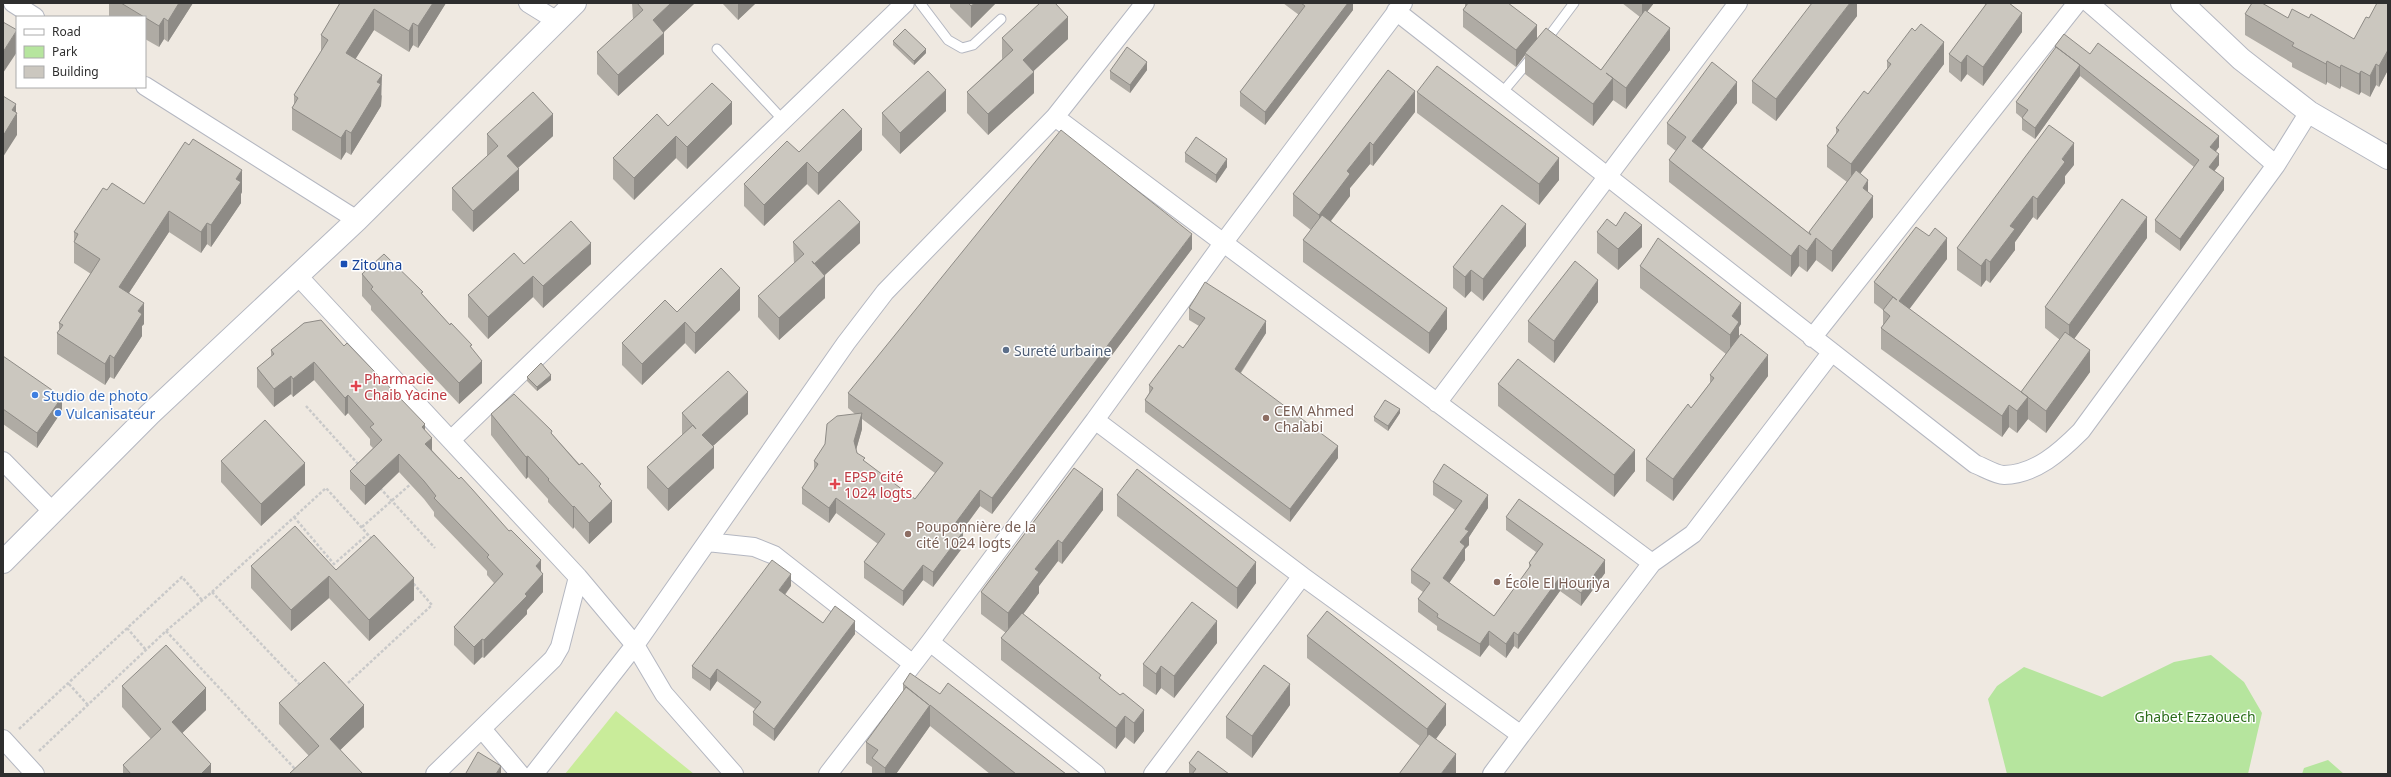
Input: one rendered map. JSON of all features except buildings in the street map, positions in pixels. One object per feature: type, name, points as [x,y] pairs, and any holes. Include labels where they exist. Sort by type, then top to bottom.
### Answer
[{"type":"street","points":[[13,3],[33,16]]},
{"type":"street","points":[[528,3],[557,21]]},
{"type":"street","points":[[3,562],[150,414],[357,220],[575,3]]},
{"type":"street","points":[[451,440],[905,3]]},
{"type":"street","points":[[534,774],[635,645],[846,344],[885,292],[1055,117],[1146,3]]},
{"type":"street","points":[[1437,402],[1738,3]]},
{"type":"street","points":[[1812,338],[2077,3]]},
{"type":"street","points":[[2089,3],[2276,165]]},
{"type":"street","points":[[2182,3],[2241,60],[2309,112],[2388,158]]},
{"type":"street","points":[[828,774],[930,642],[1399,7],[1501,94],[1606,178],[1831,353],[1975,464],[2004,475],[2038,467],[2061,451],[2081,431],[2276,165],[2309,112]]},
{"type":"street","points":[[146,87],[357,220]]},
{"type":"street","points":[[1055,117],[1224,242],[1652,564]]},
{"type":"street","points":[[298,276],[578,577],[635,645],[664,694],[734,774]]},
{"type":"street","points":[[1492,774],[1652,564],[1693,534],[1831,353]]},
{"type":"street","points":[[1095,420],[1302,576],[1522,735]]},
{"type":"street","points":[[3,461],[53,512]]},
{"type":"street","points":[[707,542],[754,547],[774,555],[913,664]]},
{"type":"street","points":[[1153,774],[1302,576]]},
{"type":"street","points":[[435,774],[553,659],[560,647],[578,577]]},
{"type":"street","points":[[930,642],[1096,774]]},
{"type":"street","points":[[482,729],[520,774]]},
{"type":"street","points":[[4,741],[30,769]]},
{"type":"lane","points":[[920,3],[948,40],[962,48],[973,45],[1001,19]]},
{"type":"lane","points":[[1501,94],[1551,34],[1574,3]]},
{"type":"lane","points":[[717,50],[783,120]]},
{"type":"path","points":[[306,406],[365,471]]},
{"type":"path","points":[[362,527],[414,480]]},
{"type":"path","points":[[375,483],[434,548]]},
{"type":"path","points":[[30,769],[88,705],[166,631],[212,592],[326,488],[378,545]]},
{"type":"path","points":[[294,517],[334,564],[368,534]]},
{"type":"path","points":[[4,741],[69,684],[182,577],[202,600]]},
{"type":"path","points":[[348,683],[432,605],[408,578]]},
{"type":"path","points":[[212,592],[302,687]]},
{"type":"path","points":[[127,628],[146,650]]},
{"type":"path","points":[[166,631],[299,773]]},
{"type":"path","points":[[69,684],[88,705]]},
{"type":"green space","name":"Ghabet Ezzaouech","points":[[2211,655],[2244,682],[2262,713],[2248,774],[2007,774],[1988,699],[1997,686],[2024,667],[2102,697],[2174,662]]},
{"type":"green space","points":[[616,711],[694,774],[565,774]]},
{"type":"green space","points":[[2328,760],[2344,774],[2302,774],[2304,768]]},
{"type":"place","name":"Zitouna","points":[[344,264]]},
{"type":"place","name":"Sureté urbaine","points":[[1006,350]]},
{"type":"place","name":"Pharmacie Chaib Yacine","points":[[356,386]]},
{"type":"place","name":"Studio de photo","points":[[35,395]]},
{"type":"place","name":"Vulcanisateur","points":[[58,413]]},
{"type":"place","name":"CEM Ahmed Chalabi","points":[[1266,418]]},
{"type":"place","name":"EPSP cité 1024 logts","points":[[835,484]]},
{"type":"place","name":"Pouponnière de la cité 1024 logts","points":[[908,534]]},
{"type":"place","name":"École El Houriya","points":[[1497,582]]}]
